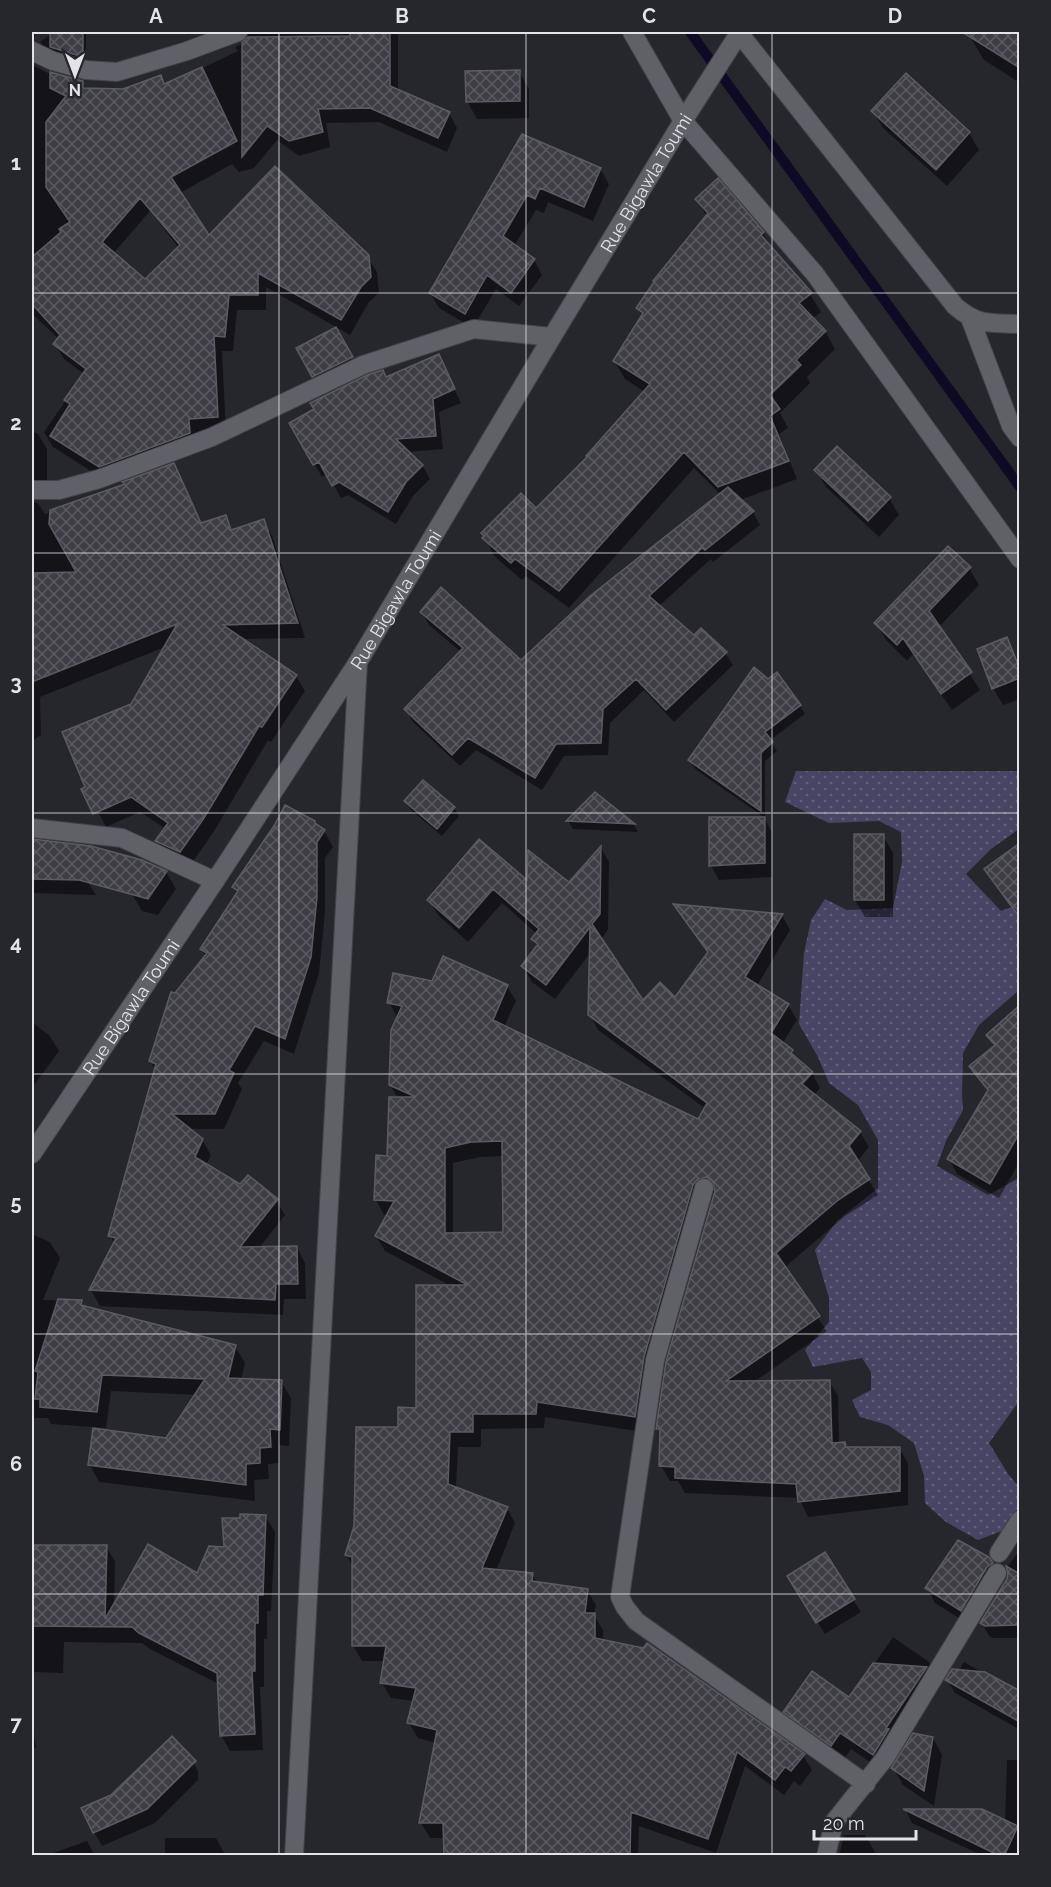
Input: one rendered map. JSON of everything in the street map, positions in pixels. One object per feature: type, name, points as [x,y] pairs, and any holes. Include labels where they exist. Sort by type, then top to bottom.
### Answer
[{"type":"street","points":[[32,51],[53,62],[87,70],[117,72],[187,51],[238,32]]},
{"type":"street","points":[[632,32],[687,114],[815,274],[1020,559]]},
{"type":"street","points":[[739,32],[956,306],[970,318],[1020,324]]},
{"type":"street","name":"Rue Bigawla Toumi","points":[[32,1154],[358,662],[552,337],[739,32]]},
{"type":"street","points":[[970,318],[1011,426],[1020,438]]},
{"type":"street","points":[[32,489],[59,489],[99,479],[212,437],[363,365],[474,329],[552,337]]},
{"type":"street","points":[[294,1856],[358,662]]},
{"type":"street","points":[[32,828],[122,838],[215,881]]},
{"type":"street","points":[[704,1188],[656,1360],[620,1597],[636,1621],[866,1784]]},
{"type":"street","points":[[999,1553],[1020,1520]]},
{"type":"street","points":[[826,1856],[834,1822],[885,1758],[997,1573]]},
{"type":"shaded area","points":[[796,771],[1017,771],[1019,773],[1019,829],[991,849],[966,874],[1001,911],[1019,904],[1019,990],[979,1025],[963,1053],[963,1110],[946,1141],[937,1166],[988,1195],[1019,1178],[1019,1401],[989,1443],[1019,1487],[1019,1503],[1010,1528],[978,1540],[946,1522],[925,1503],[924,1476],[914,1443],[888,1425],[860,1417],[852,1400],[871,1390],[871,1372],[862,1358],[813,1367],[805,1350],[829,1322],[829,1298],[815,1250],[838,1220],[878,1188],[878,1140],[858,1105],[829,1083],[818,1057],[799,1024],[804,953],[811,920],[825,899],[847,910],[893,908],[902,862],[901,832],[879,821],[829,823],[785,802]]},
{"type":"building","points":[[350,32],[390,32],[390,86],[450,112],[438,138],[370,108],[318,109],[323,132],[289,141],[267,126],[242,157],[242,42],[248,37],[350,36]]},
{"type":"building","points":[[962,32],[1020,32],[1020,68]]},
{"type":"building","points":[[50,33],[83,33],[83,57],[50,47]]},
{"type":"building","points":[[202,67],[237,141],[171,177],[209,235],[275,166],[369,255],[371,277],[361,287],[341,320],[258,273],[258,295],[229,295],[225,337],[214,336],[218,417],[189,419],[190,433],[99,467],[50,436],[70,404],[64,400],[86,369],[53,344],[60,335],[32,304],[32,257],[61,232],[59,229],[70,222],[46,187],[46,122],[66,96],[50,88],[50,72],[83,81],[83,88],[123,89],[161,75],[164,84]],"holes":[[[140,198],[180,245],[145,279],[102,242]]]},
{"type":"building","points":[[520,70],[520,101],[466,102],[465,71]]},
{"type":"building","points":[[906,73],[970,132],[936,170],[871,111]]},
{"type":"building","points":[[522,134],[601,168],[584,207],[540,188],[535,199],[527,195],[503,236],[535,259],[511,293],[487,275],[465,314],[429,293]]},
{"type":"building","points":[[718,178],[764,232],[761,235],[812,293],[799,303],[826,331],[796,360],[801,365],[770,395],[780,409],[770,416],[789,461],[718,487],[684,452],[559,591],[515,559],[511,563],[482,538],[484,536],[481,533],[521,493],[536,508],[587,457],[650,384],[613,361],[643,313],[636,308],[653,281],[708,213],[695,199]]},
{"type":"building","points":[[336,327],[353,357],[312,377],[296,348]]},
{"type":"building","points":[[439,354],[455,389],[433,399],[436,436],[396,439],[423,465],[406,482],[388,512],[339,482],[332,486],[319,462],[313,465],[289,423],[314,409],[310,403],[367,375],[383,370],[386,377]]},
{"type":"building","points":[[837,446],[891,497],[868,521],[814,470]]},
{"type":"building","points":[[174,463],[201,523],[226,515],[231,530],[264,519],[298,623],[223,625],[297,675],[262,727],[259,726],[204,818],[180,852],[155,841],[168,823],[131,797],[93,814],[81,789],[85,787],[62,732],[131,704],[177,624],[32,682],[32,573],[76,572],[49,524],[50,510],[125,484],[122,482]]},
{"type":"building","points":[[728,487],[754,511],[705,550],[702,548],[649,596],[694,635],[701,628],[727,652],[666,710],[636,679],[603,709],[601,743],[556,744],[535,778],[468,738],[452,755],[404,709],[463,648],[420,612],[441,587],[521,660],[590,596]]},
{"type":"building","points":[[948,546],[971,567],[929,611],[972,672],[941,694],[903,638],[897,645],[874,623]]},
{"type":"building","points":[[1007,637],[1020,669],[1020,678],[992,689],[977,649]]},
{"type":"building","points":[[754,667],[768,679],[777,672],[801,705],[765,732],[773,742],[761,753],[761,811],[688,760]]},
{"type":"building","points":[[423,780],[455,807],[437,829],[404,801]]},
{"type":"building","points":[[595,792],[635,824],[566,821]]},
{"type":"building","points":[[285,805],[315,821],[325,830],[317,842],[317,897],[311,957],[285,1039],[255,1026],[229,1070],[234,1073],[215,1114],[172,1114],[203,1139],[195,1157],[240,1184],[248,1175],[278,1199],[240,1247],[297,1246],[298,1284],[276,1284],[275,1300],[89,1290],[116,1238],[108,1236],[156,1064],[149,1061],[171,992],[175,993],[207,953],[200,949],[238,891],[232,887],[274,826]]},
{"type":"building","points":[[709,817],[765,817],[765,863],[709,866]]},
{"type":"building","points":[[854,834],[884,834],[884,900],[854,900]]},
{"type":"building","points":[[32,839],[91,846],[142,860],[167,871],[148,899],[79,880],[32,879]]},
{"type":"building","points":[[479,839],[527,880],[528,850],[569,882],[601,846],[600,914],[592,924],[643,1000],[660,982],[675,997],[708,952],[673,904],[783,914],[745,977],[789,1004],[771,1033],[793,1050],[791,1053],[813,1072],[802,1084],[861,1131],[849,1146],[870,1179],[837,1201],[776,1253],[820,1316],[726,1381],[830,1380],[832,1443],[845,1442],[846,1447],[900,1447],[900,1491],[798,1502],[796,1484],[675,1478],[675,1467],[659,1466],[660,1429],[656,1429],[666,1362],[715,1191],[712,1181],[706,1177],[697,1180],[693,1185],[644,1357],[635,1417],[537,1402],[536,1414],[473,1414],[473,1432],[450,1432],[448,1484],[508,1507],[482,1568],[533,1573],[532,1581],[588,1589],[585,1613],[595,1613],[595,1638],[643,1648],[647,1643],[805,1754],[791,1771],[785,1767],[775,1780],[737,1752],[708,1839],[631,1812],[630,1856],[444,1856],[443,1823],[419,1823],[437,1730],[407,1723],[416,1688],[380,1683],[386,1646],[352,1646],[352,1557],[345,1555],[354,1526],[356,1427],[398,1427],[398,1407],[416,1408],[416,1285],[468,1285],[375,1236],[394,1201],[374,1200],[376,1155],[387,1156],[389,1097],[416,1097],[389,1085],[391,1030],[402,1006],[387,1003],[393,973],[432,981],[443,956],[508,985],[493,1020],[698,1119],[707,1103],[588,1015],[590,927],[546,985],[521,966],[538,944],[531,939],[539,929],[493,889],[459,928],[427,900]],"holes":[[[502,1141],[503,1232],[445,1233],[445,1148],[471,1142]]]},
{"type":"building","points":[[1020,843],[1020,918],[984,869]]},
{"type":"building","points":[[1020,1005],[1020,1132],[990,1184],[947,1159],[988,1090],[969,1066],[995,1045],[986,1035]]},
{"type":"building","points":[[58,1299],[82,1300],[81,1305],[236,1345],[228,1378],[282,1380],[280,1430],[270,1429],[271,1447],[260,1448],[260,1463],[246,1464],[246,1485],[88,1465],[93,1428],[166,1438],[205,1379],[102,1375],[97,1412],[40,1407],[40,1399],[35,1399],[38,1372],[35,1371]]},
{"type":"building","points":[[240,1514],[266,1515],[263,1595],[258,1595],[258,1623],[255,1623],[255,1671],[252,1671],[255,1734],[220,1736],[217,1673],[139,1633],[132,1627],[32,1626],[32,1545],[107,1545],[105,1619],[148,1544],[197,1573],[209,1546],[224,1547],[222,1518],[240,1518]]},
{"type":"building","points":[[958,1540],[989,1557],[993,1563],[987,1567],[961,1611],[925,1588]]},
{"type":"building","points":[[825,1552],[855,1599],[816,1623],[787,1576]]},
{"type":"building","points":[[1006,1566],[1020,1574],[1020,1625],[985,1626],[980,1623],[1007,1579]]},
{"type":"building","points":[[873,1663],[927,1667],[886,1728],[889,1729],[873,1755],[840,1733],[831,1746],[783,1712],[812,1671],[849,1697]]},
{"type":"building","points":[[952,1669],[985,1672],[1020,1691],[1020,1722],[945,1680]]},
{"type":"building","points":[[913,1733],[933,1737],[924,1791],[891,1768]]},
{"type":"building","points":[[172,1736],[196,1761],[147,1809],[93,1833],[81,1808],[111,1795]]},
{"type":"building","points":[[903,1809],[982,1809],[1018,1826],[1004,1856],[1000,1856]]},
{"type":"waterway","points":[[690,32],[1020,487]]}]
